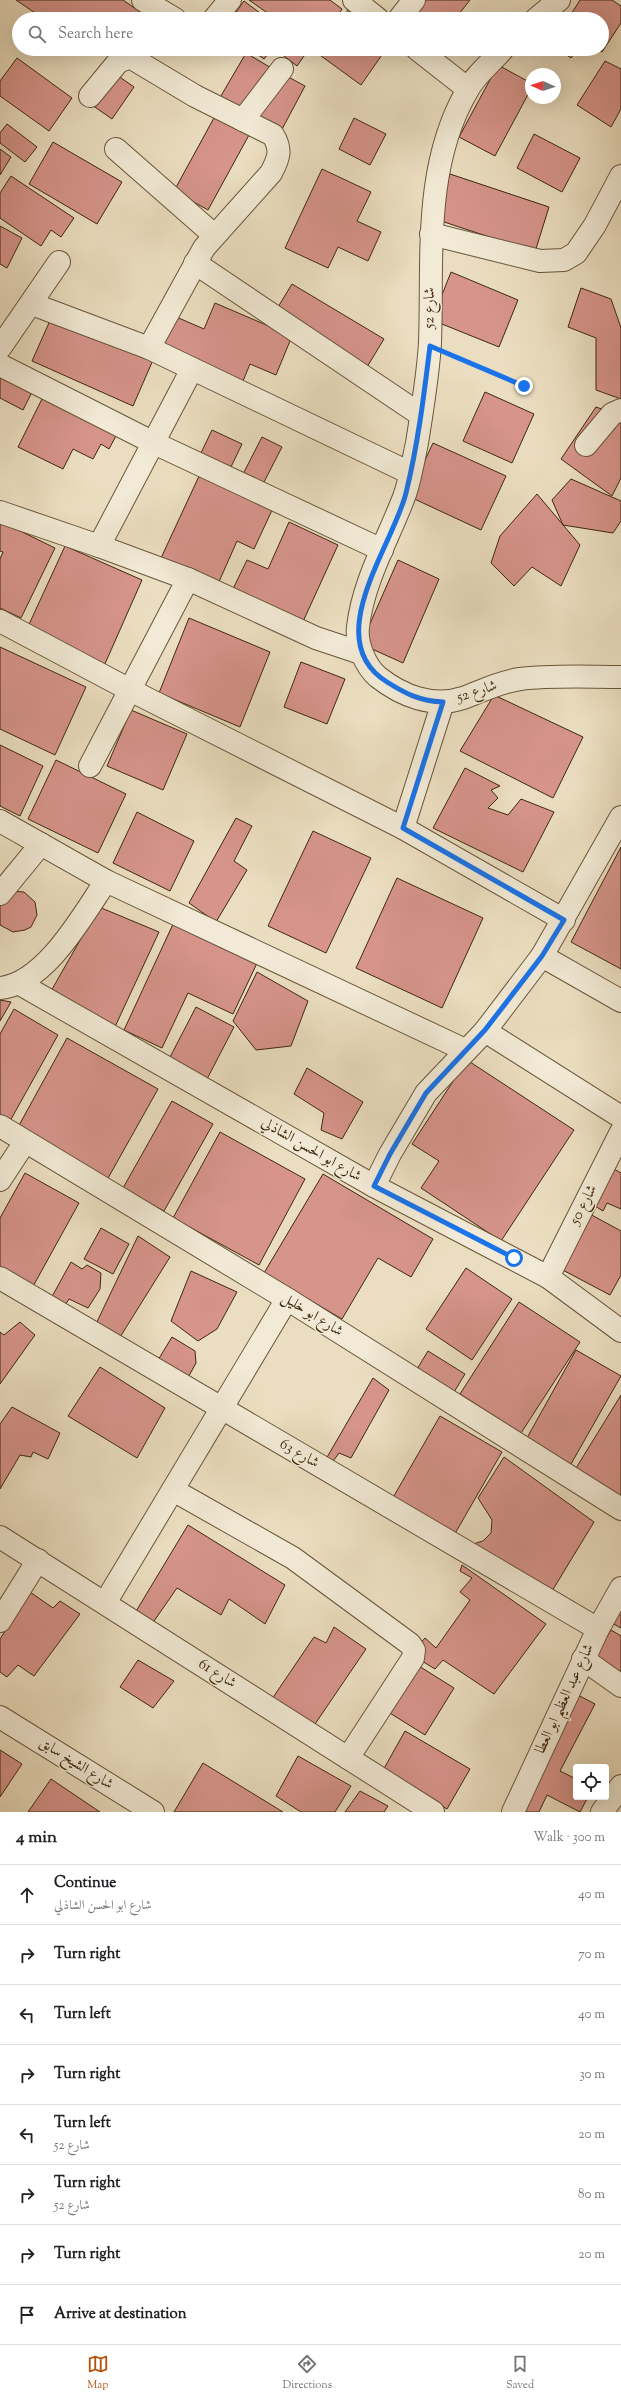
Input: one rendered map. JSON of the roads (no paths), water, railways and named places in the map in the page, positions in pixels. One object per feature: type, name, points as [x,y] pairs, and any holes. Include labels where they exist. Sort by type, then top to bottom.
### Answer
[{"type":"street","points":[[143,0],[163,12]]},
{"type":"street","points":[[220,12],[230,0]]},
{"type":"street","points":[[354,0],[369,12]]},
{"type":"street","points":[[405,12],[414,0]]},
{"type":"street","points":[[544,12],[559,0]]},
{"type":"street","points":[[426,56],[468,89]]},
{"type":"street","name":"شارع 52","points":[[497,56],[468,89],[451,125],[440,162],[431,234],[430,346],[422,415],[406,494],[382,550],[362,606],[357,629],[361,653],[376,676],[398,690],[424,702],[443,702],[520,679],[621,677]]},
{"type":"street","points":[[90,96],[118,62],[130,57],[196,96],[273,135],[280,146],[279,159],[272,173],[214,235],[195,263],[149,348]]},
{"type":"street","points":[[243,120],[282,69]]},
{"type":"street","points":[[116,149],[214,235]]},
{"type":"street","points":[[431,234],[540,261],[564,260],[576,253],[595,225],[621,176]]},
{"type":"street","points":[[0,348],[32,304],[59,262]]},
{"type":"street","points":[[195,263],[422,415]]},
{"type":"street","points":[[32,304],[149,348],[410,473]]},
{"type":"street","points":[[0,365],[154,443],[382,550]]},
{"type":"street","points":[[99,546],[192,369]]},
{"type":"street","points":[[586,445],[612,414],[621,410]]},
{"type":"street","points":[[0,512],[99,546],[188,579],[316,638],[361,653]]},
{"type":"street","points":[[90,766],[188,579]]},
{"type":"street","points":[[0,621],[130,690],[403,828],[564,920]]},
{"type":"street","points":[[403,828],[443,702]]},
{"type":"street","points":[[374,1186],[393,1148],[426,1093],[485,1030],[542,956],[564,920],[621,817]]},
{"type":"street","points":[[0,821],[106,881],[465,1050]]},
{"type":"street","points":[[0,894],[41,844]]},
{"type":"street","points":[[10,986],[41,968],[56,950],[106,881]]},
{"type":"street","points":[[542,956],[621,1001]]},
{"type":"street","name":"شارع ابو الحسن الشاذلي","points":[[10,986],[374,1186],[548,1277],[621,1330]]},
{"type":"street","points":[[485,1030],[621,1117]]},
{"type":"street","name":"شارع ابو خليل","points":[[0,1126],[287,1299],[621,1509]]},
{"type":"street","name":"شارع 50","points":[[548,1277],[621,1132]]},
{"type":"street","points":[[0,1180],[25,1142]]},
{"type":"street","name":"شارع 63","points":[[0,1278],[598,1629]]},
{"type":"street","points":[[105,1603],[287,1299]]},
{"type":"street","points":[[172,1490],[293,1558],[410,1644],[414,1650],[413,1658],[348,1758]]},
{"type":"street","name":"شارع 61","points":[[0,1537],[433,1812]]},
{"type":"street","points":[[0,1622],[38,1560]]},
{"type":"street","name":"شارع عبد العظيم ابو العطا","points":[[513,1812],[583,1659],[621,1588]]},
{"type":"street","points":[[583,1659],[621,1686]]},
{"type":"street","name":"شارع الشيخ سابق","points":[[0,1717],[153,1812]]},
{"type":"street","points":[[607,1810],[621,1786]]}]
